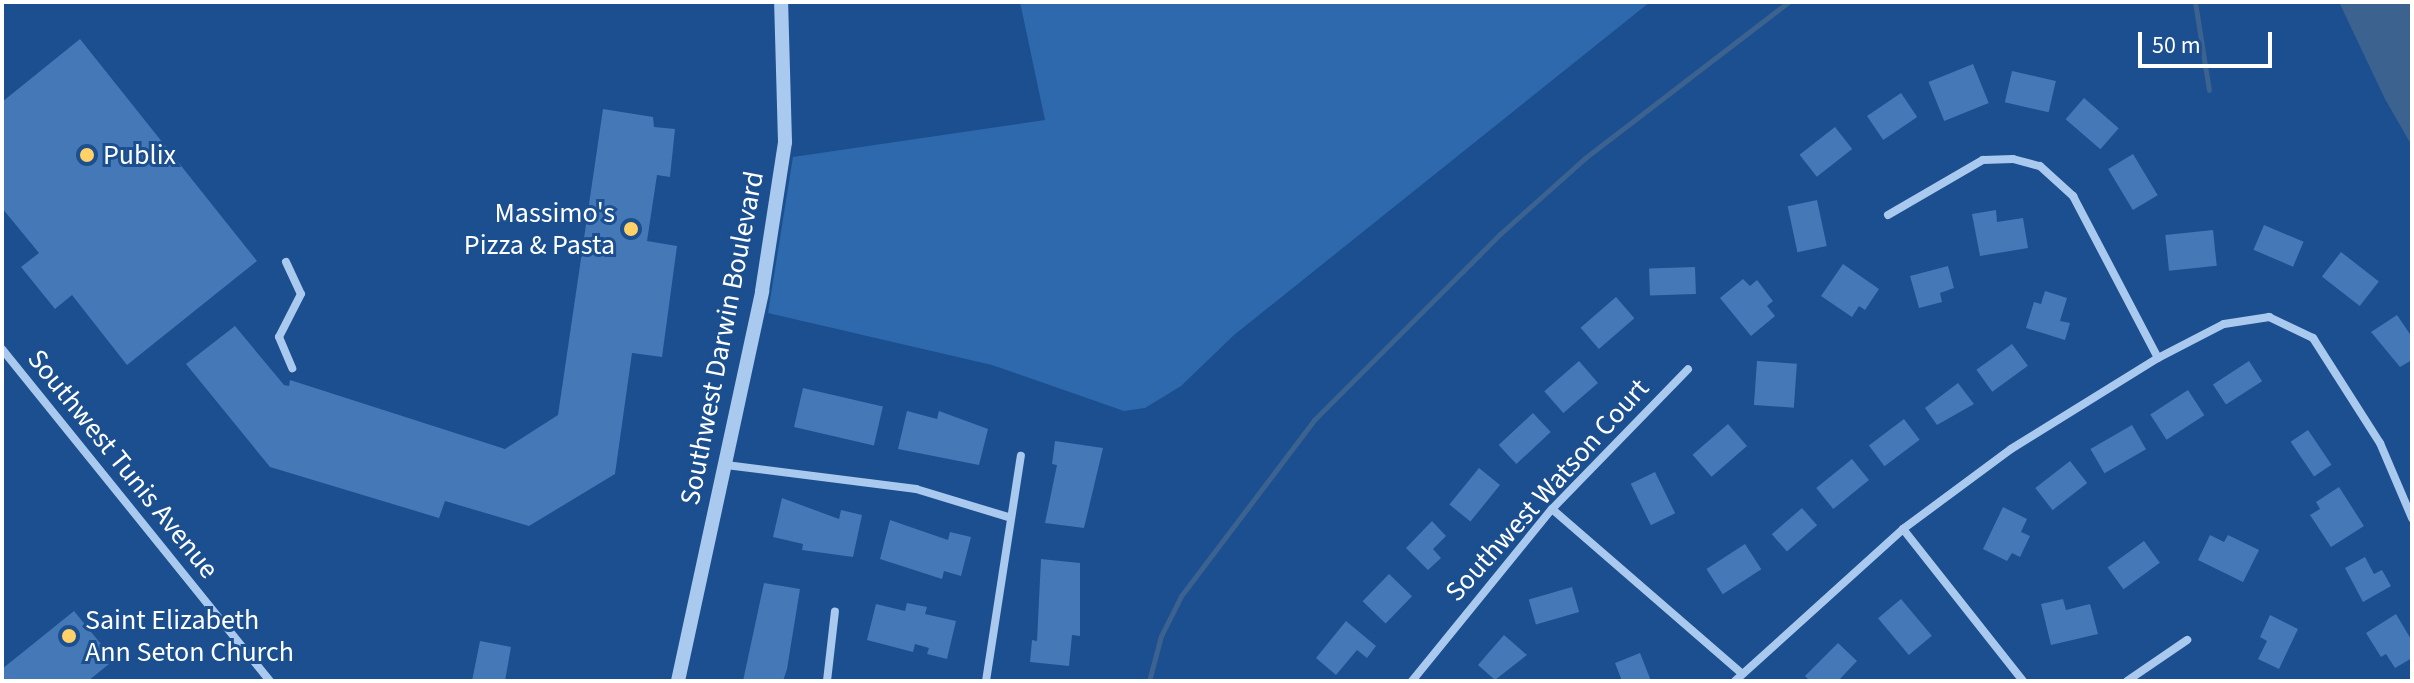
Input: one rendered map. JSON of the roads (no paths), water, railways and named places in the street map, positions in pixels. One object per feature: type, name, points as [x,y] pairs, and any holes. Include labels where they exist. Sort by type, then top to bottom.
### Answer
[{"type":"street","name":"Southwest Darwin Boulevard","points":[[678,681],[762,291],[787,127],[781,2]]},
{"type":"street","points":[[1888,215],[1983,160],[2013,159],[2040,166],[2073,196],[2158,358]]},
{"type":"street","points":[[286,262],[301,294],[279,337],[292,368]]},
{"type":"street","points":[[1552,509],[1738,677],[1903,529],[2011,449],[2158,358],[2224,324],[2269,317],[2313,338],[2380,443],[2412,518]]},
{"type":"street","name":"Southwest Tunis Avenue","points":[[2,349],[270,681]]},
{"type":"street","name":"Southwest Watson Court","points":[[1412,681],[1552,509],[1688,369]]},
{"type":"street","points":[[986,681],[1008,517],[1021,456]]},
{"type":"street","points":[[726,465],[916,489],[1008,517]]},
{"type":"street","points":[[1903,529],[2023,681]]},
{"type":"street","points":[[827,681],[835,611]]},
{"type":"street","points":[[2127,681],[2187,640]]},
{"type":"waterway","points":[[1149,681],[1161,636],[1181,596],[1314,420],[1500,234],[1585,158],[1788,2]]},
{"type":"waterway","points":[[2195,2],[2209,90]]},
{"type":"place","name":"Publix","points":[[87,155]]},
{"type":"place","name":"Massimo's Pizza & Pasta","points":[[631,229]]},
{"type":"place","name":"Saint Elizabeth Ann Seton Church","points":[[69,636]]}]
